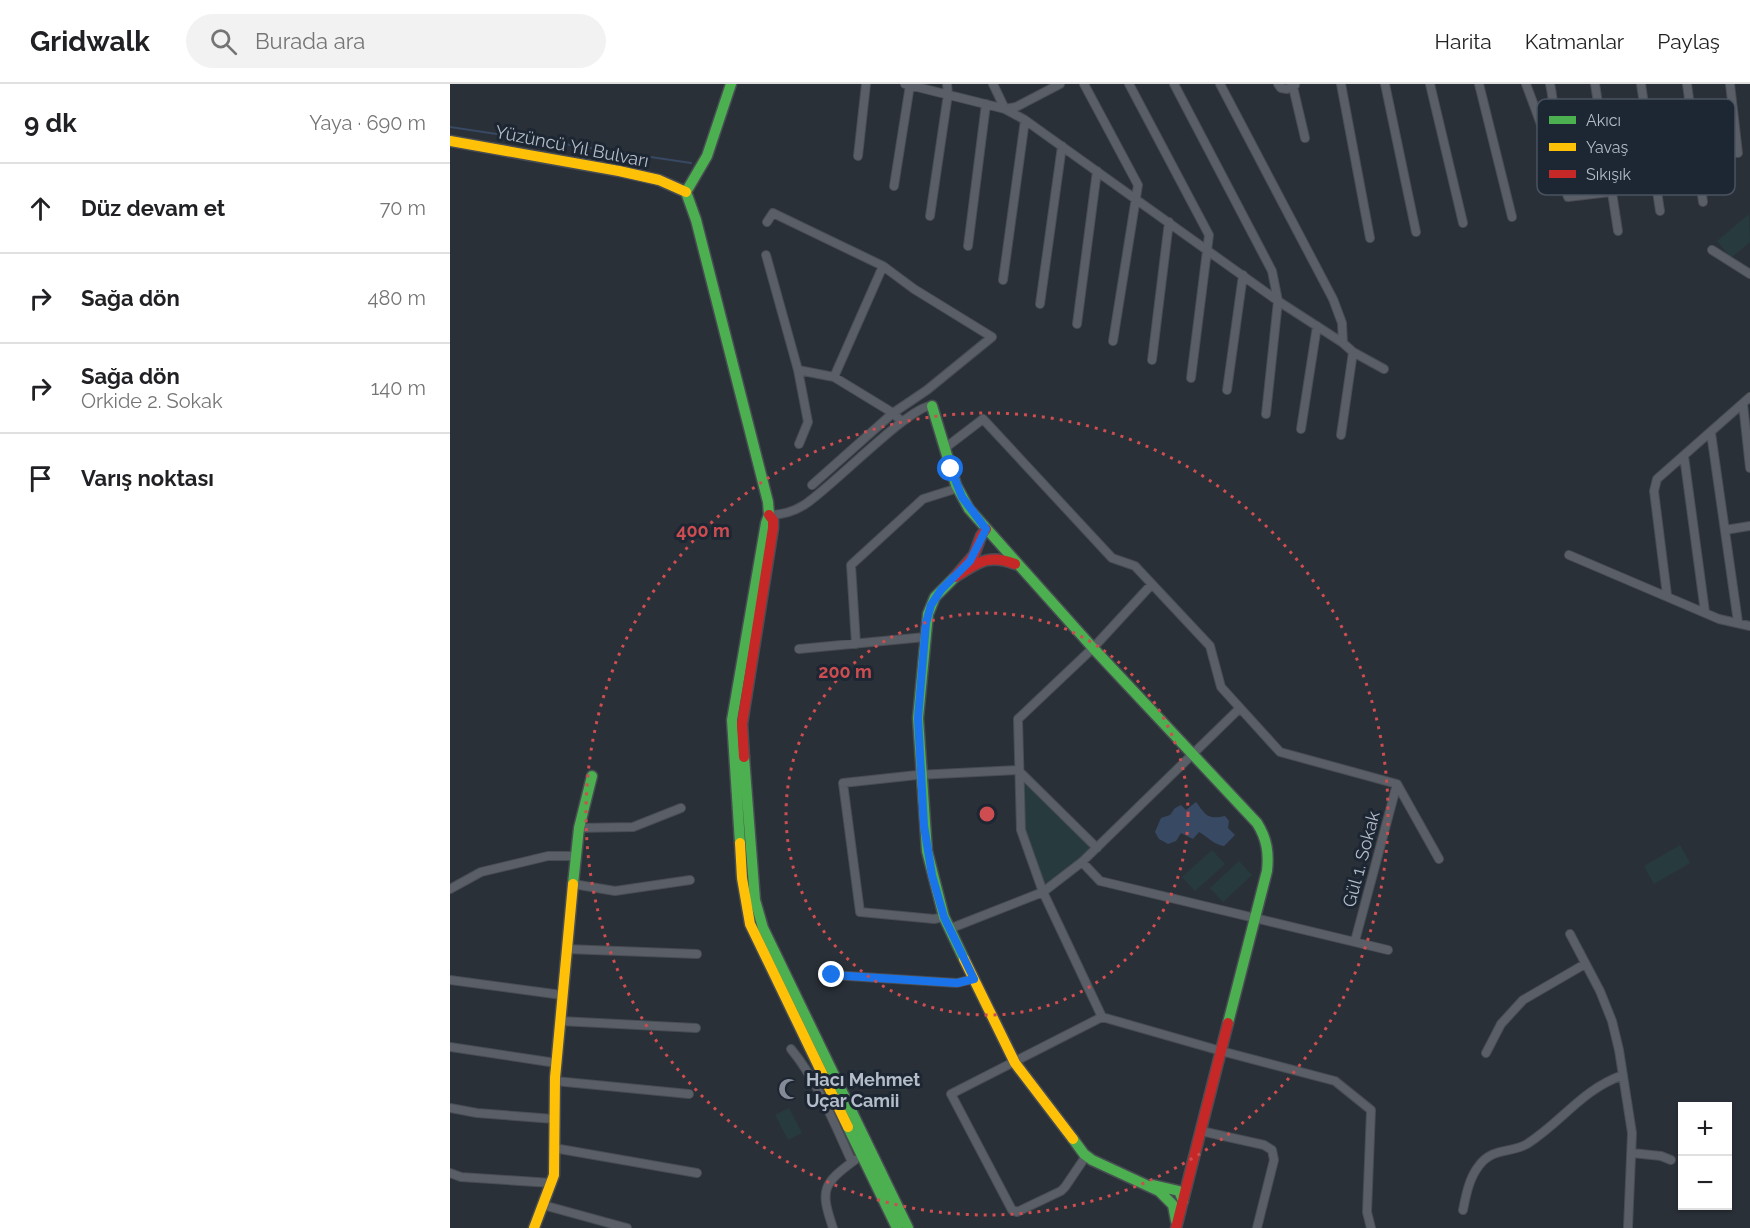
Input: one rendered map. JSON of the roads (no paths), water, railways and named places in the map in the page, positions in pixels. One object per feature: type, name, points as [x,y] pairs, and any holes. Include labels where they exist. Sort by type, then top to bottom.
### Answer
[{"type":"street","points":[[731,84],[707,156],[686,192],[696,220],[768,502],[769,516],[766,522],[732,720],[746,904],[750,924],[768,950],[908,1228]]},
{"type":"street","points":[[858,156],[866,84]]},
{"type":"street","points":[[930,216],[948,94],[947,84]]},
{"type":"street","points":[[993,84],[1005,109]]},
{"type":"street","points":[[1039,84],[1043,93]]},
{"type":"street","points":[[1005,109],[1016,106],[1060,84]]},
{"type":"street","points":[[1084,84],[1138,185],[1113,341]]},
{"type":"street","points":[[1129,84],[1209,236],[1191,378]]},
{"type":"street","points":[[1174,84],[1272,271],[1278,301],[1266,414]]},
{"type":"street","points":[[1220,84],[1333,299],[1342,323],[1343,343]]},
{"type":"street","points":[[1278,84],[1284,89],[1295,86],[1305,138]]},
{"type":"street","points":[[1341,84],[1370,238]]},
{"type":"street","points":[[1385,84],[1416,232]]},
{"type":"street","points":[[1431,84],[1463,223]]},
{"type":"street","points":[[1479,84],[1512,217]]},
{"type":"street","points":[[1526,84],[1537,113]]},
{"type":"street","points":[[1550,84],[1553,99]]},
{"type":"street","points":[[1595,84],[1597,99]]},
{"type":"street","points":[[1641,84],[1643,99]]},
{"type":"street","points":[[1687,84],[1689,99]]},
{"type":"street","points":[[1730,84],[1732,99]]},
{"type":"street","points":[[894,186],[907,85],[1005,109],[1025,120],[1136,198],[1278,301],[1343,343],[1353,352],[1384,369]]},
{"type":"street","points":[[968,246],[986,104]]},
{"type":"street","points":[[1003,280],[1025,120]]},
{"type":"street","points":[[1735,127],[1738,153]]},
{"type":"street","name":"Yüzüncü Yıl Bulvarı","points":[[450,141],[619,171],[659,180],[686,192]]},
{"type":"street","points":[[1040,303],[1062,146]]},
{"type":"street","points":[[1077,324],[1097,171]]},
{"type":"street","points":[[1567,195],[1568,197],[1585,195]]},
{"type":"street","points":[[1611,195],[1618,231]]},
{"type":"street","points":[[1658,195],[1660,211]]},
{"type":"street","points":[[1702,195],[1703,202]]},
{"type":"street","points":[[767,222],[773,213],[883,266],[914,289],[992,337],[927,390],[893,413],[812,485]]},
{"type":"street","points":[[1152,360],[1169,222]]},
{"type":"street","points":[[1713,250],[1750,274]]},
{"type":"street","points":[[766,255],[798,370],[808,422],[799,444]]},
{"type":"street","points":[[834,377],[883,266]]},
{"type":"street","points":[[1227,390],[1243,275]]},
{"type":"street","points":[[1301,429],[1317,326]]},
{"type":"street","points":[[1341,435],[1353,352]]},
{"type":"street","points":[[798,370],[834,377],[893,413],[902,422]]},
{"type":"street","points":[[1667,596],[1654,491],[1657,479],[1750,397]]},
{"type":"street","points":[[1743,404],[1750,468]]},
{"type":"street","points":[[769,516],[782,515],[822,493],[902,422],[927,406],[932,406],[958,488],[969,509],[1093,648],[1257,823],[1267,841],[1269,856],[1267,871],[1176,1228]]},
{"type":"street","points":[[945,448],[983,419],[1112,558],[1135,566],[1210,646],[1221,687],[1280,752],[1396,784],[1439,859]]},
{"type":"street","points":[[1711,432],[1738,622]]},
{"type":"street","points":[[1684,456],[1705,612]]},
{"type":"street","points":[[856,644],[851,565],[923,499],[958,488]]},
{"type":"street","points":[[1725,530],[1750,526]]},
{"type":"street","points":[[955,578],[995,552],[990,533]]},
{"type":"street","points":[[990,533],[981,536],[974,555],[935,597],[931,605],[925,637],[918,718],[927,851],[932,875],[949,929],[1015,1063],[1086,1156],[1159,1191],[1170,1201],[1175,1211],[1176,1228]]},
{"type":"street","points":[[1569,555],[1719,619],[1750,626]]},
{"type":"street","points":[[985,559],[1005,560],[1019,566]]},
{"type":"street","points":[[1102,1017],[1043,892],[1020,830],[1018,718],[1093,648],[1152,584]]},
{"type":"street","points":[[799,649],[925,637]]},
{"type":"street","points":[[949,929],[1043,892],[1097,848],[1240,708]]},
{"type":"street","points":[[944,917],[934,920],[860,912],[843,783],[921,775],[1018,770],[1097,848]]},
{"type":"street","points":[[534,1228],[554,1175],[555,1081],[566,949],[579,828],[592,776]]},
{"type":"street","name":"Gül 1. Sokak","points":[[1355,941],[1396,784]]},
{"type":"street","points":[[579,828],[633,827],[681,808]]},
{"type":"street","points":[[450,889],[481,872],[548,856],[576,856]]},
{"type":"street","points":[[1082,862],[1100,881],[1389,950]]},
{"type":"street","points":[[573,884],[615,891],[690,879]]},
{"type":"street","points":[[1570,934],[1600,991],[1612,1021],[1623,1075],[1632,1133],[1628,1228]]},
{"type":"street","points":[[566,949],[697,954]]},
{"type":"street","points":[[768,950],[857,1159]]},
{"type":"street","points":[[1486,1053],[1501,1024],[1523,1000],[1586,964]]},
{"type":"street","points":[[832,975],[957,983],[974,979]]},
{"type":"street","points":[[450,980],[562,996]]},
{"type":"street","points":[[1086,1156],[1061,1191],[1017,1212],[1012,1210],[951,1094],[1102,1017],[1221,1052],[1335,1081],[1371,1110],[1367,1212],[1371,1228]]},
{"type":"street","points":[[560,1021],[696,1028]]},
{"type":"street","points":[[450,1047],[556,1063]]},
{"type":"street","points":[[791,1049],[821,1096],[897,1228]]},
{"type":"street","points":[[1463,1210],[1470,1181],[1479,1166],[1489,1157],[1494,1153],[1524,1146],[1563,1116],[1595,1087],[1623,1075]]},
{"type":"street","points":[[555,1081],[689,1094]]},
{"type":"street","points":[[450,1108],[477,1113],[554,1119]]},
{"type":"street","points":[[1201,1131],[1264,1145],[1272,1150],[1274,1160],[1257,1228]]},
{"type":"street","points":[[554,1148],[697,1173]]},
{"type":"street","points":[[1632,1153],[1661,1156],[1671,1160]]},
{"type":"street","points":[[833,1228],[824,1202],[827,1188],[831,1180],[857,1159]]},
{"type":"street","points":[[1162,1187],[1180,1182],[1192,1166]]},
{"type":"street","points":[[450,1173],[461,1176],[551,1183]]},
{"type":"street","points":[[1144,1183],[1179,1191],[1183,1202]]},
{"type":"street","points":[[543,1205],[627,1228]]},
{"type":"water","points":[[1196,802],[1211,817],[1225,816],[1229,821],[1228,828],[1235,835],[1224,846],[1199,832],[1193,839],[1181,833],[1176,841],[1168,844],[1159,839],[1155,832],[1161,818],[1170,815],[1175,808],[1181,805],[1186,810]]},
{"type":"waterway","points":[[450,127],[691,163]]},
{"type":"place","name":"Hacı Mehmet Uçar Camii","points":[[789,1089]]}]
